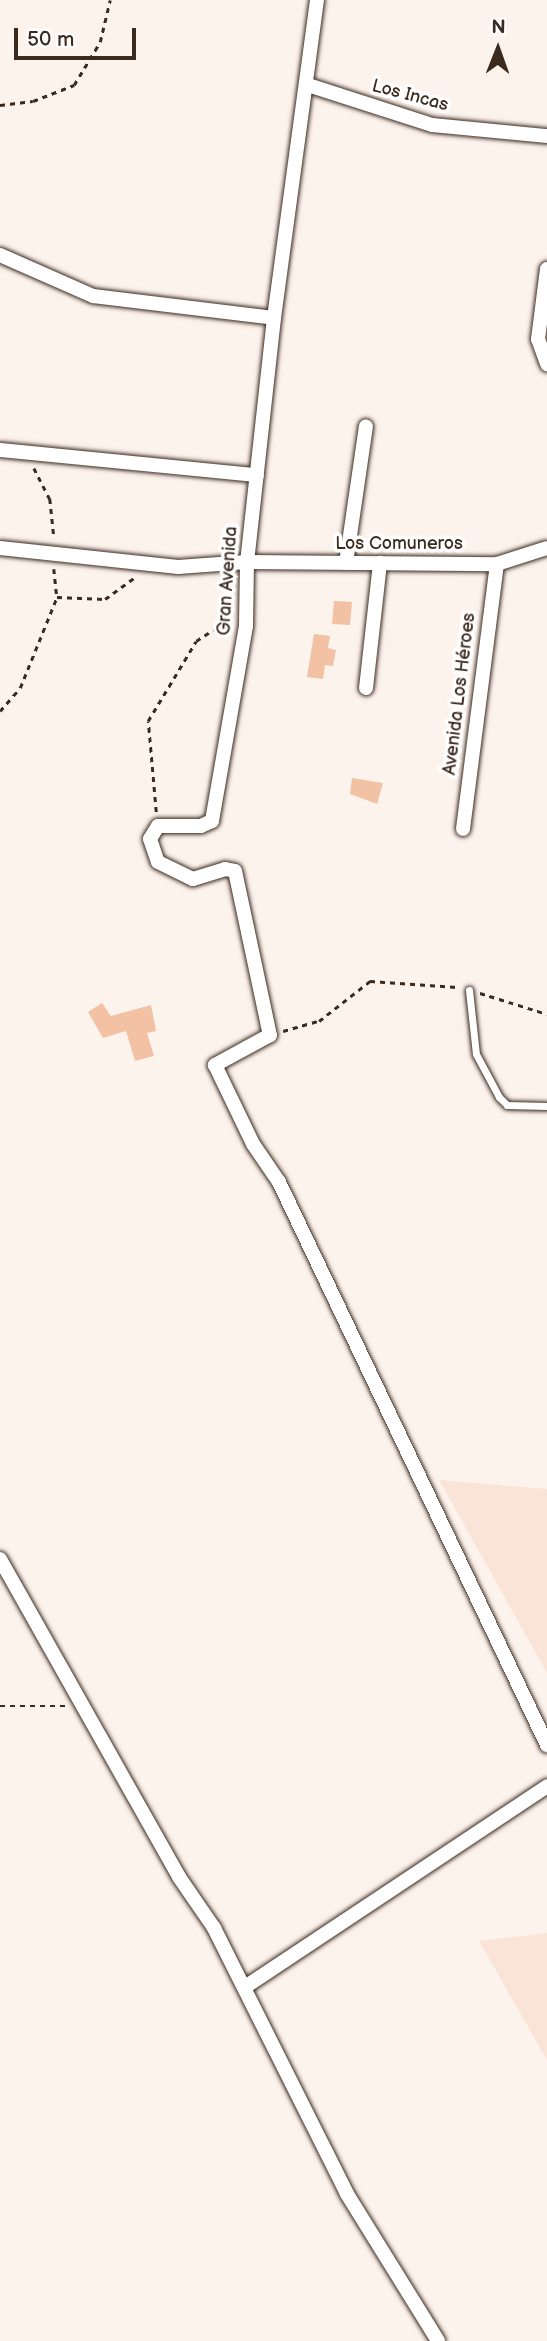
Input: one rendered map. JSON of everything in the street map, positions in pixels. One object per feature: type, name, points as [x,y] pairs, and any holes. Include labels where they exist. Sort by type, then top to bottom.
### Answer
[{"type":"street","name":"Gran Avenida","points":[[158,826],[201,826],[212,821],[246,626],[247,562],[274,318],[308,85],[317,0]]},
{"type":"street","name":"Los Incas","points":[[308,85],[432,125],[547,136]]},
{"type":"street","points":[[0,255],[93,296],[274,318]]},
{"type":"street","points":[[547,269],[538,339],[547,364]]},
{"type":"street","points":[[346,563],[366,426]]},
{"type":"street","points":[[0,450],[257,475]]},
{"type":"street","name":"Los Comuneros","points":[[0,548],[151,566],[247,562],[497,564],[547,548]]},
{"type":"street","points":[[366,688],[380,563]]},
{"type":"street","name":"Avenida Los Héroes","points":[[463,828],[497,564]]},
{"type":"street","points":[[158,826],[150,839],[158,862],[193,879],[225,869],[235,871],[270,1035],[215,1065],[253,1144],[279,1182],[547,1745]]},
{"type":"street","points":[[0,1559],[245,1987],[347,2194],[438,2341]]},
{"type":"street","points":[[245,1987],[547,1786]]},
{"type":"lane","points":[[469,990],[476,1054],[499,1097],[507,1105],[547,1106]]},
{"type":"path","points":[[0,105],[33,101],[74,85],[100,42],[110,0]]},
{"type":"path","points":[[0,711],[20,688],[57,597],[50,499],[19,452]]},
{"type":"path","points":[[57,597],[105,599],[151,566]]},
{"type":"path","points":[[158,826],[148,721],[196,641],[213,630],[246,626]]},
{"type":"path","points":[[270,1035],[318,1021],[370,981],[430,982],[469,990],[547,1014]]},
{"type":"path","points":[[0,1706],[87,1707]]},
{"type":"shaded area","points":[[439,1480],[547,1489],[547,1673]]},
{"type":"shaded area","points":[[547,1933],[547,2060],[479,1941]]},
{"type":"building","points":[[334,601],[352,602],[350,625],[332,624]]},
{"type":"building","points":[[314,634],[330,636],[328,648],[336,650],[333,666],[325,665],[323,679],[307,677]]},
{"type":"building","points":[[352,778],[383,783],[377,804],[350,794]]},
{"type":"building","points":[[102,1003],[111,1016],[151,1005],[156,1031],[147,1033],[154,1056],[135,1061],[126,1031],[103,1038],[88,1012]]}]
